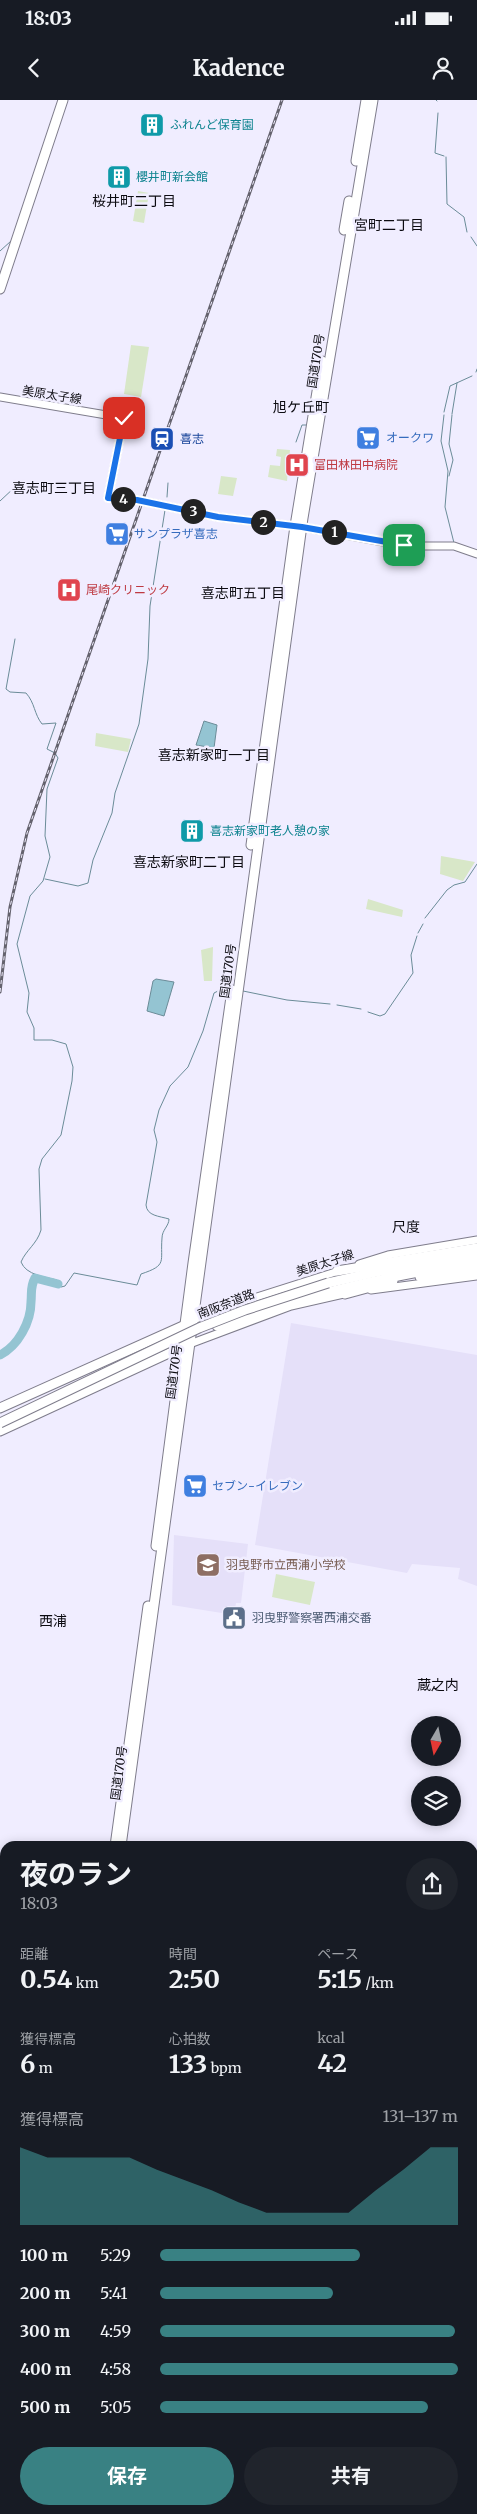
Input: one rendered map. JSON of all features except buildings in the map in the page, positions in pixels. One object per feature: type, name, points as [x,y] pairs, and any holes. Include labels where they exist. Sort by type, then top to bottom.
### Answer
[{"type":"highway","points":[[0,289],[63,100]]},
{"type":"highway","name":"国道170号","points":[[122,1841],[189,1323],[298,527],[366,100]]},
{"type":"highway","name":"国道170号","points":[[298,527],[372,100]]},
{"type":"highway","points":[[337,1271],[477,1248]]},
{"type":"highway","name":"南阪奈道路","points":[[0,1424],[200,1328],[246,1310],[338,1281],[393,1269],[477,1255]]},
{"type":"highway","name":"南阪奈道路","points":[[0,1424],[156,1353],[246,1316],[330,1290],[378,1278],[477,1262]]},
{"type":"highway","points":[[345,1294],[388,1282],[477,1270]]},
{"type":"highway","points":[[0,1408],[189,1323]]},
{"type":"highway","points":[[0,1431],[187,1346]]},
{"type":"highway","name":"国道170号","points":[[116,1841],[187,1346]]},
{"type":"main road","name":"美原太子線","points":[[0,397],[124,418],[108,498],[137,500],[227,518],[298,527],[405,546],[454,546],[477,554]]},
{"type":"main road","name":"美原太子線","points":[[189,1323],[219,1309],[388,1255],[477,1240]]},
{"type":"main road","points":[[187,1346],[291,1306],[345,1294],[477,1276]]},
{"type":"shaded area","points":[[291,1323],[477,1355],[477,1586],[458,1579],[460,1568],[412,1564],[407,1573],[255,1545]]},
{"type":"shaded area","name":"羽曳野市立西浦小学校","points":[[174,1535],[248,1544],[241,1603],[236,1603],[234,1615],[172,1605]]},
{"type":"green space","points":[[138,191],[149,193],[144,223],[133,221]]},
{"type":"green space","points":[[131,345],[149,347],[141,397],[124,394]]},
{"type":"green space","points":[[277,449],[290,450],[287,481],[268,477],[270,465],[280,466],[281,457],[276,456]]},
{"type":"green space","points":[[221,476],[237,478],[233,496],[218,494]]},
{"type":"green space","points":[[96,733],[131,739],[128,752],[95,746]]},
{"type":"green space","points":[[441,856],[475,862],[463,881],[440,874]]},
{"type":"green space","points":[[368,899],[403,910],[402,917],[366,909]]},
{"type":"green space","points":[[213,947],[212,981],[204,981],[201,950]]},
{"type":"green space","points":[[276,1574],[315,1582],[310,1605],[272,1597]]},
{"type":"water","points":[[204,721],[217,725],[214,748],[196,745]]},
{"type":"water","points":[[156,979],[174,982],[164,1016],[147,1011],[153,981]]},
{"type":"waterway","points":[[438,113],[435,153],[444,156]]},
{"type":"waterway","points":[[446,157],[447,204],[464,217],[467,232]]},
{"type":"waterway","points":[[471,237],[477,246]]},
{"type":"waterway","points":[[0,251],[11,241]]},
{"type":"waterway","points":[[444,412],[450,386],[472,376]]},
{"type":"waterway","points":[[452,414],[457,383]]},
{"type":"waterway","points":[[444,415],[441,441],[448,471],[445,507],[454,543]]},
{"type":"waterway","points":[[449,476],[453,460],[449,444],[452,415]]},
{"type":"waterway","points":[[296,442],[302,425],[306,425]]},
{"type":"waterway","points":[[167,497],[168,483]]},
{"type":"waterway","points":[[0,501],[15,487]]},
{"type":"waterway","points":[[45,879],[78,886],[88,883],[93,860],[112,813],[115,793],[139,724],[148,659],[150,606],[165,510]]},
{"type":"waterway","points":[[15,639],[6,689],[10,692],[26,693],[42,724],[56,723],[47,749],[55,753],[58,758],[47,789],[45,836],[50,857],[43,881],[30,896],[17,944],[29,993],[27,1012],[34,1028],[34,1040],[52,1040],[66,1044],[73,1067],[61,1135],[42,1159],[39,1169],[41,1230],[21,1262],[31,1273],[57,1280],[61,1287],[65,1286],[74,1273],[137,1285],[141,1274],[159,1265],[162,1258],[162,1235],[169,1219],[151,1213],[146,1205],[157,1142],[154,1130],[159,1110],[170,1086],[188,1067],[203,1031],[214,993],[226,987]]},
{"type":"waterway","points":[[425,918],[447,890],[454,885],[465,882],[477,864]]},
{"type":"waterway","points":[[418,933],[423,924]]},
{"type":"waterway","points":[[368,1012],[380,1016],[385,1014],[413,973],[411,955],[417,936]]},
{"type":"waterway","points":[[243,991],[287,1000],[330,1004]]},
{"type":"waterway","points":[[337,1005],[361,1009]]},
{"type":"waterway","points":[[0,1355],[18,1340],[26,1325],[35,1278],[58,1284]]},
{"type":"railway","points":[[0,992],[10,907],[27,833],[282,100]]},
{"type":"place","name":"ふれんど保育園","points":[[152,125]]},
{"type":"place","name":"櫻井町新会館","points":[[119,177]]},
{"type":"place","name":"オークワ","points":[[368,438]]},
{"type":"place","name":"喜志","points":[[162,439]]},
{"type":"place","name":"富田林田中病院","points":[[297,465]]},
{"type":"place","name":"サンプラザ喜志","points":[[117,534]]},
{"type":"place","name":"尾崎クリニック","points":[[69,590]]},
{"type":"place","name":"喜志新家町老人憩の家","points":[[192,831]]},
{"type":"place","name":"セブン-イレブン","points":[[195,1486]]},
{"type":"place","name":"羽曳野市立西浦小学校","points":[[208,1565]]},
{"type":"place","name":"羽曳野警察署西浦交番","points":[[234,1618]]},
{"type":"district","name":"桜井町二丁目","points":[[134,201]]},
{"type":"district","name":"宮町二丁目","points":[[389,225]]},
{"type":"district","name":"旭ケ丘町","points":[[301,407]]},
{"type":"district","name":"喜志町三丁目","points":[[54,488]]},
{"type":"district","name":"喜志町五丁目","points":[[243,593]]},
{"type":"district","name":"喜志新家町一丁目","points":[[214,755]]},
{"type":"district","name":"喜志新家町二丁目","points":[[189,862]]},
{"type":"district","name":"尺度","points":[[406,1227]]},
{"type":"district","name":"西浦","points":[[53,1621]]},
{"type":"district","name":"蔵之内","points":[[438,1685]]},
{"type":"route","points":[[124,418],[108,498],[137,500],[218,517],[302,527],[404,545]]}]
